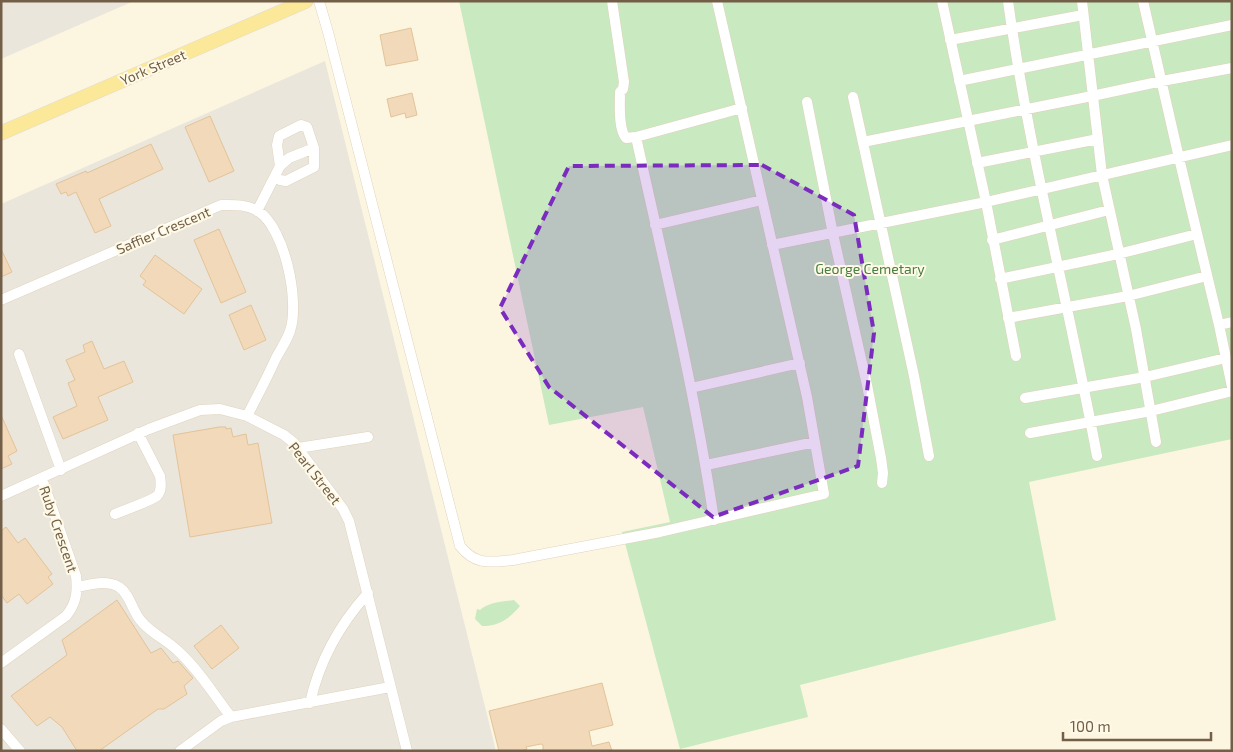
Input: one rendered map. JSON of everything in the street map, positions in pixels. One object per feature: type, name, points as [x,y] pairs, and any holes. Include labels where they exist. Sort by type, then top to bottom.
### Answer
[{"type":"main road","name":"York Street","points":[[1,133],[306,1]]},
{"type":"street","points":[[319,1],[460,546],[466,554],[478,561],[513,560],[660,532],[824,494],[800,363],[717,1]]},
{"type":"street","points":[[612,1],[624,82],[623,89],[620,92],[620,104],[622,132],[626,138],[636,137],[742,108]]},
{"type":"street","points":[[942,1],[986,202],[1016,356]]},
{"type":"street","points":[[1008,1],[1025,110],[1097,456]]},
{"type":"street","points":[[1082,1],[1102,175],[1145,377],[1156,442]]},
{"type":"street","points":[[1143,1],[1220,325],[1232,387]]},
{"type":"street","points":[[950,40],[1083,15]]},
{"type":"street","points":[[959,81],[1232,25]]},
{"type":"street","points":[[863,142],[1025,110],[1162,80],[1232,68]]},
{"type":"street","points":[[853,97],[914,376],[929,456]]},
{"type":"street","points":[[806,102],[884,473],[882,483]]},
{"type":"street","points":[[275,177],[286,181],[311,169],[314,164],[314,148],[309,128],[306,125],[302,125],[279,136],[277,145],[280,166]]},
{"type":"street","points":[[636,137],[691,388],[706,465],[714,520]]},
{"type":"street","points":[[977,163],[1098,139]]},
{"type":"street","points":[[772,245],[986,202],[1232,145]]},
{"type":"street","points":[[247,416],[290,331],[294,313],[294,299],[279,238],[271,223],[257,211],[280,166],[289,158],[314,148]]},
{"type":"street","points":[[655,225],[762,200]]},
{"type":"street","name":"Saffier Crescent","points":[[1,300],[221,205],[240,204],[257,211]]},
{"type":"street","points":[[992,240],[1109,210]]},
{"type":"street","points":[[1000,279],[1118,254],[1197,234]]},
{"type":"street","points":[[1008,318],[1128,296],[1207,276]]},
{"type":"street","points":[[1220,325],[1232,322]]},
{"type":"street","points":[[19,354],[62,470]]},
{"type":"street","points":[[1025,398],[1145,377],[1226,358]]},
{"type":"street","points":[[691,388],[800,363]]},
{"type":"street","points":[[1030,433],[1151,411],[1232,391]]},
{"type":"street","name":"Pearl Street","points":[[1,496],[138,434],[200,410],[220,409],[247,416],[284,435],[298,448],[349,521],[407,751]]},
{"type":"street","points":[[115,514],[152,499],[160,492],[160,476],[138,434]]},
{"type":"street","points":[[298,448],[368,437]]},
{"type":"street","points":[[706,465],[815,442]]},
{"type":"street","name":"Ruby Crescent","points":[[1,663],[66,616],[76,598],[78,586],[76,576],[42,479]]},
{"type":"street","points":[[78,586],[96,583],[119,587],[128,595],[141,621],[177,650],[193,666],[231,717]]},
{"type":"street","points":[[310,703],[323,663],[334,641],[348,617],[368,593]]},
{"type":"street","points":[[180,751],[221,721],[231,717],[390,687]]},
{"type":"street","points":[[1,729],[20,751]]},
{"type":"highlighted area","points":[[762,165],[854,215],[874,333],[858,466],[713,517],[549,387],[500,308],[569,166]]},
{"type":"shaded area","points":[[1,1],[134,1],[1,59]]},
{"type":"shaded area","points":[[325,61],[496,751],[1,751],[1,204]]},
{"type":"green space","name":"George Cemetary","points":[[459,1],[1232,1],[1232,439],[1029,482],[1056,620],[800,685],[808,717],[680,749],[622,532],[670,522],[643,407],[549,425]]},
{"type":"green space","points":[[514,600],[520,606],[503,621],[494,625],[482,626],[475,619],[477,609],[480,610],[492,604]]},
{"type":"building","points":[[411,28],[418,60],[386,66],[380,35]]},
{"type":"building","points":[[412,93],[417,115],[406,118],[405,113],[391,117],[387,99]]},
{"type":"building","points":[[210,116],[234,171],[209,182],[185,127]]},
{"type":"building","points":[[151,144],[163,169],[99,199],[111,226],[95,233],[76,192],[68,196],[66,192],[61,194],[56,184],[86,171],[87,173]]},
{"type":"building","points":[[219,229],[246,292],[221,303],[194,240]]},
{"type":"building","points":[[1,249],[12,272],[1,277]]},
{"type":"building","points":[[155,255],[202,289],[184,314],[143,285],[146,281],[140,276]]},
{"type":"building","points":[[251,305],[266,340],[244,350],[229,315]]},
{"type":"building","points":[[92,341],[104,369],[124,361],[133,382],[98,397],[108,420],[63,439],[53,417],[77,406],[68,383],[75,380],[66,360],[85,352],[83,345]]},
{"type":"building","points":[[1,415],[17,451],[8,456],[12,464],[1,469]]},
{"type":"building","points":[[219,427],[231,428],[233,437],[246,434],[248,445],[258,443],[272,523],[190,537],[173,435]]},
{"type":"building","points":[[6,527],[18,543],[25,538],[52,574],[48,577],[53,584],[27,604],[19,594],[7,603],[1,595],[1,531]]},
{"type":"building","points":[[117,600],[151,653],[161,648],[173,663],[178,661],[193,678],[184,686],[187,694],[164,709],[158,709],[99,751],[77,751],[62,727],[50,717],[37,726],[11,696],[67,655],[62,640]]},
{"type":"building","points":[[221,625],[239,648],[212,669],[194,646]]},
{"type":"building","points":[[602,683],[613,725],[589,731],[592,746],[609,742],[612,751],[543,751],[543,745],[541,744],[526,747],[527,749],[521,751],[499,751],[489,711]]}]
